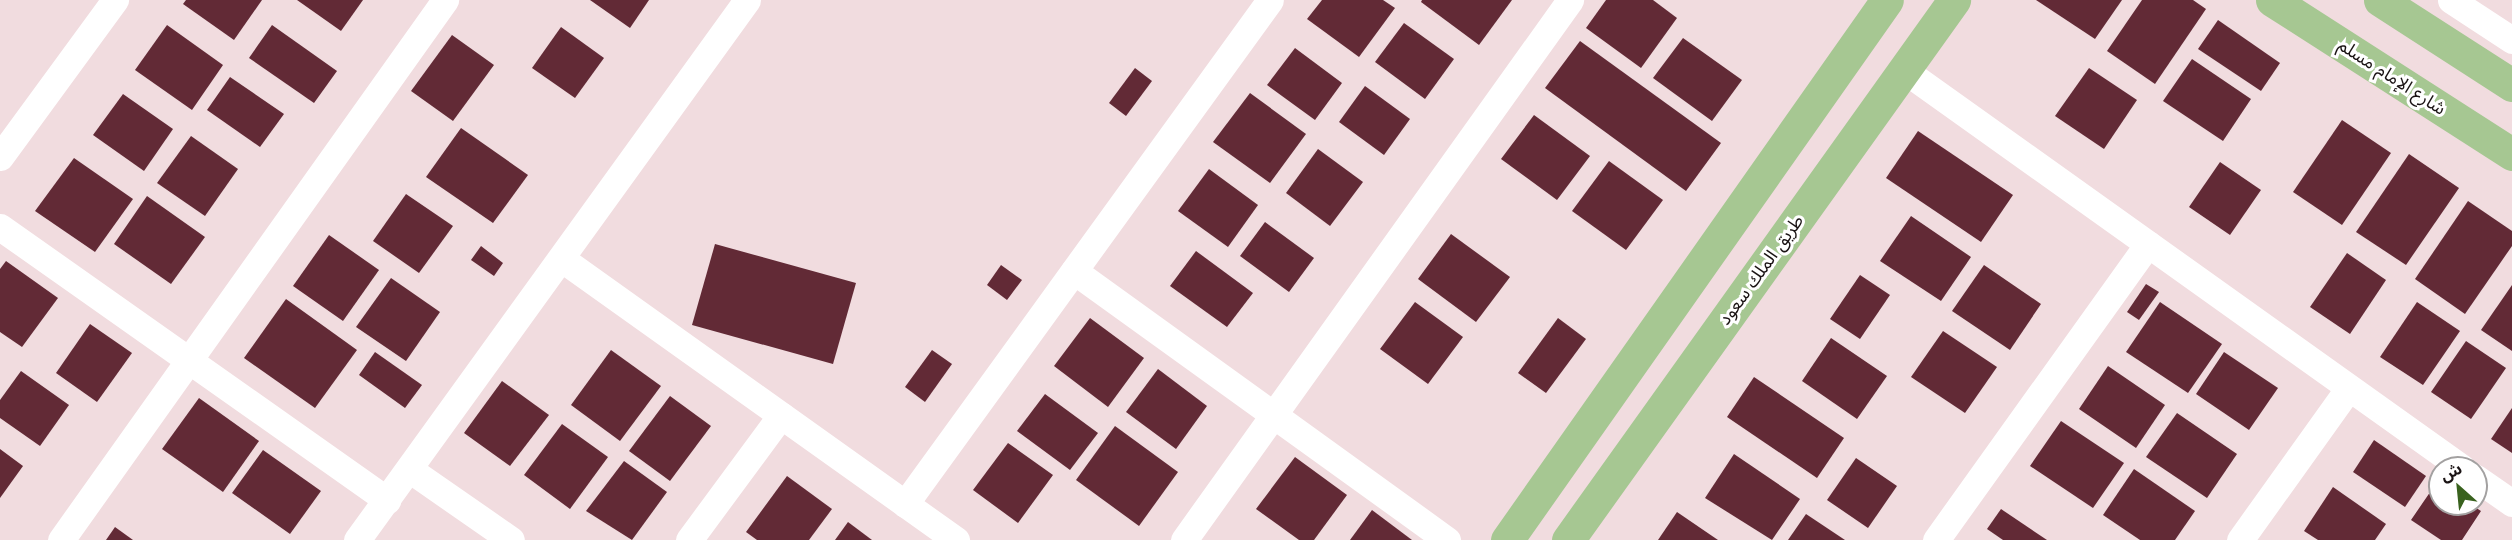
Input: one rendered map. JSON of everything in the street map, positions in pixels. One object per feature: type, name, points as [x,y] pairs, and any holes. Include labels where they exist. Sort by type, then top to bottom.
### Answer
[{"type":"main road","points":[[1507,540],[1887,0]]},
{"type":"main road","name":"طريق الملك سعود","points":[[1568,540],[1954,0]]},
{"type":"main road","name":"شارع الإمام مسلم","points":[[2272,0],[2512,154]]},
{"type":"main road","points":[[2380,0],[2512,85]]},
{"type":"street","points":[[0,157],[115,0]]},
{"type":"street","points":[[61,540],[445,0]]},
{"type":"street","points":[[357,540],[747,0]]},
{"type":"street","points":[[905,504],[1270,0]]},
{"type":"street","points":[[1184,540],[1570,0]]},
{"type":"street","points":[[2451,0],[2512,40]]},
{"type":"street","points":[[1904,70],[2445,456]]},
{"type":"street","points":[[0,227],[387,500]]},
{"type":"street","points":[[1936,540],[2148,244]]},
{"type":"street","points":[[562,259],[956,540]]},
{"type":"street","points":[[1074,271],[1447,540]]},
{"type":"street","points":[[2240,540],[2349,388]]},
{"type":"street","points":[[689,540],[781,415]]},
{"type":"street","points":[[409,469],[511,540]]},
{"type":"street","points":[[2488,486],[2512,503]]},
{"type":"building","points":[[186,0],[262,0],[234,40],[183,4]]},
{"type":"building","points":[[297,0],[363,0],[341,31]]},
{"type":"building","points":[[590,0],[649,0],[630,28]]},
{"type":"building","points":[[1322,0],[1383,0],[1395,8],[1359,57],[1307,19]]},
{"type":"building","points":[[1422,0],[1512,0],[1479,45],[1421,2]]},
{"type":"building","points":[[1606,0],[1653,0],[1677,18],[1641,68],[1586,28]]},
{"type":"building","points":[[2036,0],[2122,0],[2095,39]]},
{"type":"building","points":[[2142,0],[2193,0],[2206,9],[2155,84],[2107,51]]},
{"type":"building","points":[[2218,20],[2280,63],[2261,91],[2198,49]]},
{"type":"building","points":[[1404,23],[1454,59],[1425,99],[1375,62]]},
{"type":"building","points":[[167,25],[223,65],[192,110],[135,70]]},
{"type":"building","points":[[272,25],[337,71],[314,103],[249,58]]},
{"type":"building","points":[[561,27],[604,58],[575,98],[532,68]]},
{"type":"building","points":[[452,35],[494,65],[453,121],[411,91]]},
{"type":"building","points":[[1683,38],[1742,80],[1712,121],[1653,78]]},
{"type":"building","points":[[1580,41],[1721,143],[1686,191],[1545,88]]},
{"type":"building","points":[[1295,48],[1342,83],[1315,120],[1267,85]]},
{"type":"building","points":[[2192,59],[2251,99],[2223,141],[2163,101]]},
{"type":"building","points":[[1135,68],[1152,81],[1126,116],[1109,103]]},
{"type":"building","points":[[2089,68],[2137,100],[2104,149],[2055,116]]},
{"type":"building","points":[[230,77],[284,114],[260,147],[207,110]]},
{"type":"building","points":[[1365,86],[1410,119],[1384,155],[1339,122]]},
{"type":"building","points":[[1250,93],[1306,134],[1270,183],[1213,142]]},
{"type":"building","points":[[123,94],[173,129],[144,171],[93,135]]},
{"type":"building","points":[[1534,115],[1590,156],[1557,200],[1501,159]]},
{"type":"building","points":[[2342,120],[2391,153],[2342,225],[2293,192]]},
{"type":"building","points":[[461,128],[528,175],[493,223],[426,177]]},
{"type":"building","points":[[1918,131],[2013,195],[1981,242],[1886,178]]},
{"type":"building","points":[[191,136],[238,169],[205,216],[157,183]]},
{"type":"building","points":[[1318,149],[1363,182],[1330,226],[1286,193]]},
{"type":"building","points":[[2409,154],[2459,188],[2406,265],[2356,232]]},
{"type":"building","points":[[74,158],[133,199],[95,252],[35,211]]},
{"type":"building","points":[[1609,161],[1663,200],[1626,250],[1572,211]]},
{"type":"building","points":[[2220,162],[2261,190],[2230,235],[2189,207]]},
{"type":"building","points":[[1209,169],[1258,205],[1228,247],[1178,211]]},
{"type":"building","points":[[406,194],[453,226],[419,273],[373,241]]},
{"type":"building","points":[[147,196],[205,237],[171,284],[114,244]]},
{"type":"building","points":[[2468,201],[2512,231],[2512,246],[2465,314],[2415,279]]},
{"type":"building","points":[[1911,216],[1971,257],[1941,301],[1880,261]]},
{"type":"building","points":[[1265,222],[1314,258],[1289,292],[1240,256]]},
{"type":"building","points":[[1451,234],[1510,277],[1476,322],[1418,279]]},
{"type":"building","points":[[329,235],[379,270],[343,321],[293,286]]},
{"type":"building","points":[[715,244],[856,283],[833,364],[692,325]]},
{"type":"building","points":[[481,246],[503,263],[494,276],[471,260]]},
{"type":"building","points":[[1196,251],[1253,293],[1227,327],[1170,286]]},
{"type":"building","points":[[2347,253],[2386,280],[2350,334],[2310,307]]},
{"type":"building","points":[[6,261],[58,298],[22,347],[0,332],[0,269]]},
{"type":"building","points":[[1001,265],[1022,280],[1007,300],[987,285]]},
{"type":"building","points":[[1984,265],[2041,304],[2010,350],[1952,311]]},
{"type":"building","points":[[1860,275],[1890,295],[1860,339],[1830,319]]},
{"type":"building","points":[[391,278],[440,312],[406,361],[356,327]]},
{"type":"building","points":[[2146,284],[2159,292],[2139,320],[2127,312]]},
{"type":"building","points":[[2512,285],[2512,351],[2481,330]]},
{"type":"building","points":[[286,299],[357,350],[315,408],[244,358]]},
{"type":"building","points":[[1415,302],[1463,337],[1428,384],[1380,349]]},
{"type":"building","points":[[2160,302],[2222,344],[2188,393],[2126,352]]},
{"type":"building","points":[[2417,302],[2460,331],[2423,385],[2380,357]]},
{"type":"building","points":[[1090,318],[1144,358],[1108,407],[1054,366]]},
{"type":"building","points":[[1558,318],[1586,339],[1546,393],[1518,373]]},
{"type":"building","points":[[90,324],[132,353],[97,402],[56,373]]},
{"type":"building","points":[[1943,331],[1997,367],[1965,413],[1911,377]]},
{"type":"building","points":[[1831,338],[1887,376],[1857,419],[1802,381]]},
{"type":"building","points":[[2466,341],[2506,368],[2471,419],[2431,392]]},
{"type":"building","points":[[611,350],[661,386],[620,441],[571,405]]},
{"type":"building","points":[[932,350],[952,364],[925,402],[905,387]]},
{"type":"building","points":[[375,352],[422,385],[405,408],[359,375]]},
{"type":"building","points":[[2224,352],[2278,388],[2249,430],[2196,394]]},
{"type":"building","points":[[2108,366],[2165,405],[2136,448],[2079,409]]},
{"type":"building","points":[[1158,369],[1207,406],[1176,449],[1126,412]]},
{"type":"building","points":[[21,371],[69,405],[40,446],[0,418],[0,400]]},
{"type":"building","points":[[1754,377],[1844,438],[1817,478],[1727,417]]},
{"type":"building","points":[[502,381],[549,415],[510,466],[464,433]]},
{"type":"building","points":[[1045,394],[1098,433],[1070,470],[1017,431]]},
{"type":"building","points":[[670,396],[711,426],[670,481],[629,451]]},
{"type":"building","points":[[199,398],[259,441],[223,492],[162,449]]},
{"type":"building","points":[[2512,408],[2512,453],[2491,439]]},
{"type":"building","points":[[2177,413],[2237,454],[2207,498],[2146,457]]},
{"type":"building","points":[[2061,421],[2124,463],[2093,508],[2030,466]]},
{"type":"building","points":[[562,424],[608,457],[570,509],[524,475]]},
{"type":"building","points":[[1115,426],[1178,472],[1139,526],[1076,480]]},
{"type":"building","points":[[2374,440],[2426,476],[2405,507],[2353,472]]},
{"type":"building","points":[[1008,443],[1053,475],[1018,523],[973,490]]},
{"type":"building","points":[[0,449],[23,466],[0,498]]},
{"type":"building","points":[[263,450],[321,491],[290,534],[232,493]]},
{"type":"building","points":[[1734,454],[1800,499],[1772,540],[1705,498]]},
{"type":"building","points":[[1295,457],[1347,495],[1314,540],[1299,540],[1256,509]]},
{"type":"building","points":[[1856,458],[1897,486],[1868,528],[1827,500]]},
{"type":"building","points":[[624,461],[667,492],[632,540],[586,511]]},
{"type":"building","points":[[2134,469],[2195,511],[2175,540],[2140,540],[2103,515]]},
{"type":"building","points":[[787,476],[832,509],[809,540],[757,540],[746,532]]},
{"type":"building","points":[[2333,487],[2386,524],[2375,540],[2318,540],[2304,531]]},
{"type":"building","points":[[2428,495],[2428,516],[2478,516],[2462,540],[2441,540],[2411,520]]},
{"type":"building","points":[[2001,509],[2047,540],[2003,540],[1987,529]]},
{"type":"building","points":[[1372,510],[1412,540],[1350,540]]},
{"type":"building","points":[[1677,512],[1718,540],[1658,540]]},
{"type":"building","points":[[1806,514],[1845,540],[1788,540]]},
{"type":"building","points":[[848,522],[872,540],[835,540]]},
{"type":"building","points":[[115,527],[133,540],[106,540]]}]
